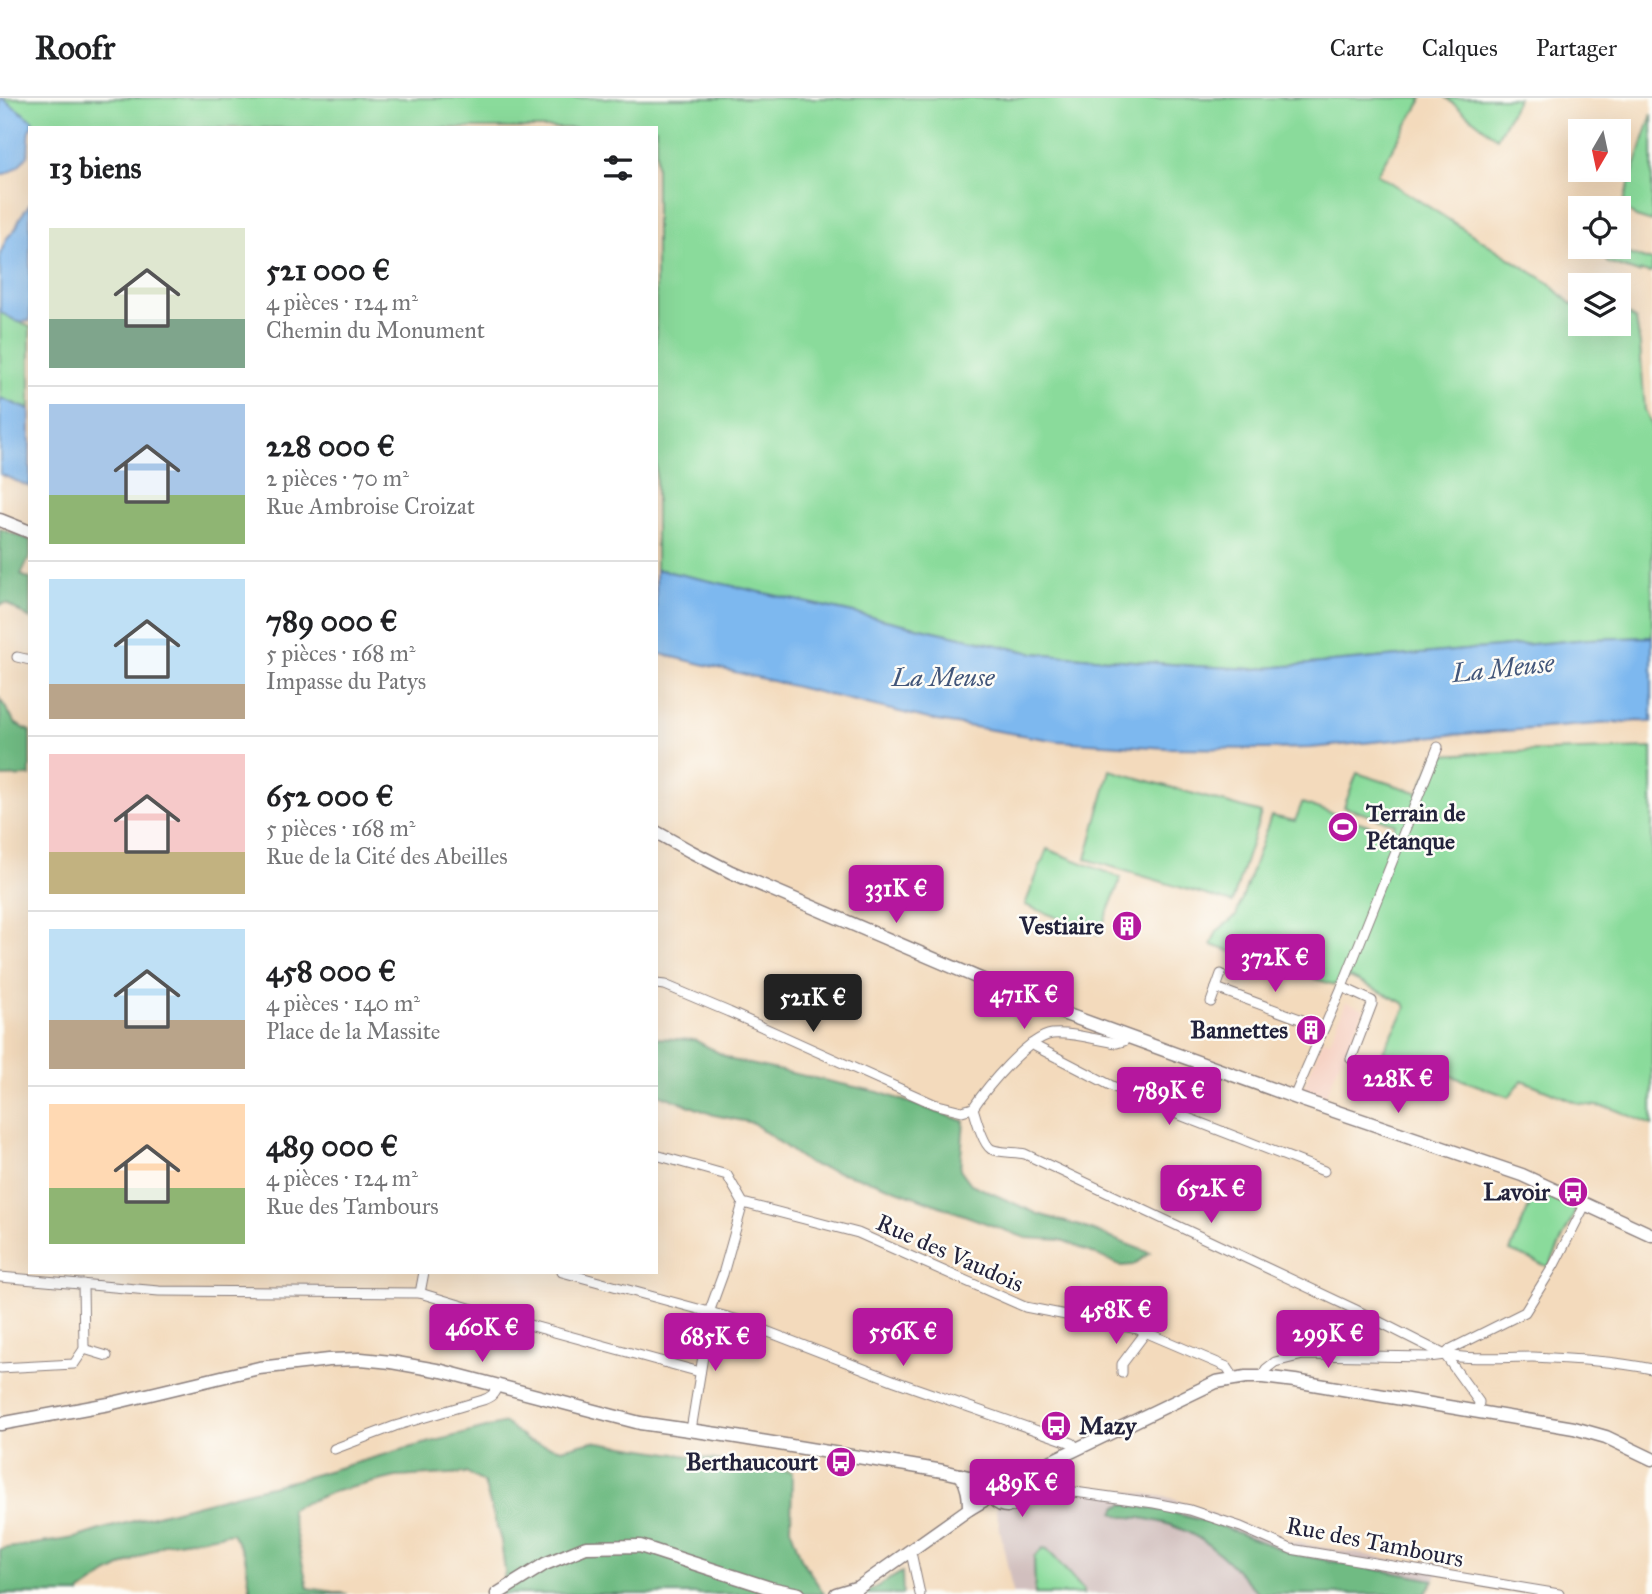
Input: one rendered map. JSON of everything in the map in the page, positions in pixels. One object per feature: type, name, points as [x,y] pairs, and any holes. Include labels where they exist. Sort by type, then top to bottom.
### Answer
[{"type":"main road","points":[[0,520],[28,530]]},
{"type":"main road","points":[[658,833],[731,872],[1046,1007],[1294,1097],[1522,1175],[1652,1235]]},
{"type":"main road","points":[[0,1424],[109,1404],[259,1368],[361,1359],[442,1371],[640,1423],[990,1482]]},
{"type":"main road","points":[[1022,1482],[1077,1449],[1216,1382],[1263,1377],[1574,1428],[1606,1437],[1652,1460]]},
{"type":"main road","points":[[1004,1471],[1010,1472],[1022,1482],[1023,1496],[1011,1506],[999,1504],[989,1492],[990,1482],[1004,1471]]},
{"type":"main road","points":[[961,1475],[967,1484],[969,1509]]},
{"type":"main road","points":[[836,1594],[859,1587],[991,1496]]},
{"type":"main road","points":[[497,1594],[545,1564],[586,1547],[640,1546],[770,1588],[799,1594]]},
{"type":"street","points":[[16,657],[28,660]]},
{"type":"street","points":[[1294,1097],[1342,987],[1438,747]]},
{"type":"street","points":[[1211,1002],[1222,974]]},
{"type":"street","points":[[658,984],[729,1012],[934,1104],[962,1111],[973,1108],[985,1090],[1031,1044],[1049,1034],[1117,1043],[1124,1041],[1126,1037]]},
{"type":"street","points":[[1342,987],[1372,1000],[1351,1059]]},
{"type":"street","points":[[1216,988],[1324,1028]]},
{"type":"street","points":[[1031,1044],[1149,1103],[1324,1171]]},
{"type":"street","points":[[973,1108],[985,1142],[994,1150],[1025,1154],[1445,1355],[1460,1358],[1532,1357],[1595,1361],[1632,1364],[1652,1369]]},
{"type":"street","points":[[658,1156],[727,1175],[743,1203],[710,1312],[691,1430]]},
{"type":"street","name":"Rue des Vaudois","points":[[743,1203],[858,1233],[1025,1307],[1138,1329],[1227,1367],[1235,1379]]},
{"type":"street","points":[[1263,1377],[1266,1369],[1275,1362],[1303,1354],[1429,1357],[1445,1355],[1451,1349],[1525,1312],[1554,1265],[1585,1205]]},
{"type":"street","points":[[420,1293],[424,1274]]},
{"type":"street","points":[[569,1274],[735,1319],[895,1381],[1060,1438],[1072,1443],[1077,1449]]},
{"type":"street","points":[[0,1277],[159,1291],[420,1293],[700,1372]]},
{"type":"street","points":[[0,1368],[74,1364],[84,1349],[83,1284]]},
{"type":"street","points":[[1122,1373],[1122,1364],[1146,1332]]},
{"type":"street","points":[[84,1349],[107,1356]]},
{"type":"street","points":[[1445,1355],[1479,1402],[1478,1411]]},
{"type":"street","points":[[334,1449],[395,1426],[482,1400],[496,1391],[497,1385]]},
{"type":"street","name":"Rue des Tambours","points":[[1022,1482],[1190,1510],[1241,1527],[1291,1549],[1559,1594]]},
{"type":"street","points":[[909,1553],[920,1594]]},
{"type":"shaded area","points":[[1346,1002],[1364,1009],[1347,1057],[1345,1060],[1341,1059],[1325,1097],[1303,1089],[1323,1039],[1330,1041]]},
{"type":"shaded area","points":[[1005,1483],[1115,1489],[1170,1498],[1286,1541],[1441,1568],[1425,1594],[1013,1594],[996,1509]]},
{"type":"green space","points":[[2,98],[1423,98],[1377,174],[1549,283],[1568,301],[1568,336],[1631,336],[1631,316],[1636,320],[1645,410],[1652,425],[1652,637],[1588,639],[1254,669],[1196,666],[1033,653],[658,569],[658,126],[36,126]]},
{"type":"green space","points":[[1446,98],[1518,98],[1497,138]]},
{"type":"green space","points":[[1652,114],[1652,222],[1631,213],[1631,196],[1625,196]]},
{"type":"green space","points":[[1631,254],[1652,261],[1652,271],[1639,273],[1606,261],[1631,259]]},
{"type":"green space","points":[[0,312],[28,326],[28,409],[0,398]]},
{"type":"green space","points":[[0,529],[28,539],[28,560],[21,575],[28,578],[28,618],[6,603],[0,605]]},
{"type":"green space","points":[[0,699],[16,724],[28,730],[28,776],[0,777]]},
{"type":"green space","points":[[1652,748],[1652,1125],[1611,1108],[1580,1104],[1522,1080],[1509,1097],[1383,1051],[1406,1008],[1404,1003],[1350,977],[1334,985],[1211,945],[1217,931],[1236,916],[1271,816],[1295,821],[1302,803],[1392,833],[1395,824],[1344,807],[1357,773],[1419,793],[1435,755]]},
{"type":"green space","points":[[1110,770],[1261,813],[1232,903],[1086,859]]},
{"type":"green space","points":[[1047,849],[1121,878],[1099,934],[1025,905]]},
{"type":"green space","points":[[658,1038],[695,1040],[732,1060],[878,1092],[964,1121],[960,1169],[971,1184],[1038,1214],[1083,1227],[1150,1253],[1133,1265],[1122,1266],[1062,1240],[1026,1238],[875,1182],[809,1164],[753,1123],[714,1115],[658,1094]]},
{"type":"green space","points":[[1536,1190],[1577,1208],[1549,1267],[1510,1251]]},
{"type":"green space","points":[[505,1423],[528,1441],[562,1449],[592,1441],[792,1472],[791,1530],[801,1558],[824,1594],[501,1594],[505,1572],[501,1541],[484,1483],[467,1473],[396,1477],[332,1492],[290,1509],[308,1588],[347,1594],[251,1594],[245,1556],[232,1533],[165,1544],[107,1574],[80,1594],[0,1594],[0,1549],[75,1538]]},
{"type":"green space","points":[[1006,1478],[1013,1481],[1016,1488],[1013,1495],[1006,1498],[999,1495],[996,1488],[999,1481]]},
{"type":"green space","points":[[1124,1504],[1212,1523],[1293,1554],[1434,1580],[1425,1594],[1259,1594],[1222,1556],[1190,1533],[1160,1522],[1123,1517],[1114,1513],[1117,1507]]},
{"type":"green space","points":[[1043,1548],[1047,1549],[1084,1594],[1035,1594],[1034,1557]]},
{"type":"green space","points":[[902,1572],[903,1594],[864,1594]]},
{"type":"water","points":[[2,98],[32,120],[32,126],[28,126],[28,155],[12,171],[0,174]]},
{"type":"water","points":[[28,207],[28,321],[18,322],[0,312],[0,254]]},
{"type":"water","points":[[0,398],[28,409],[28,486],[0,474]]},
{"type":"water","name":"La Meuse","points":[[658,569],[1033,653],[1196,666],[1254,669],[1588,639],[1652,637],[1652,722],[1436,736],[1310,748],[1264,749],[1167,748],[1058,741],[937,721],[658,653]]},
{"type":"place","name":"Terrain de Pétanque","points":[[1343,827]]},
{"type":"place","name":"Vestiaire","points":[[1127,926]]},
{"type":"place","name":"Bannettes","points":[[1311,1030]]},
{"type":"place","name":"Lavoir","points":[[1573,1192]]},
{"type":"place","name":"Mazy","points":[[1056,1426]]},
{"type":"place","name":"Berthaucourt","points":[[841,1462]]}]
